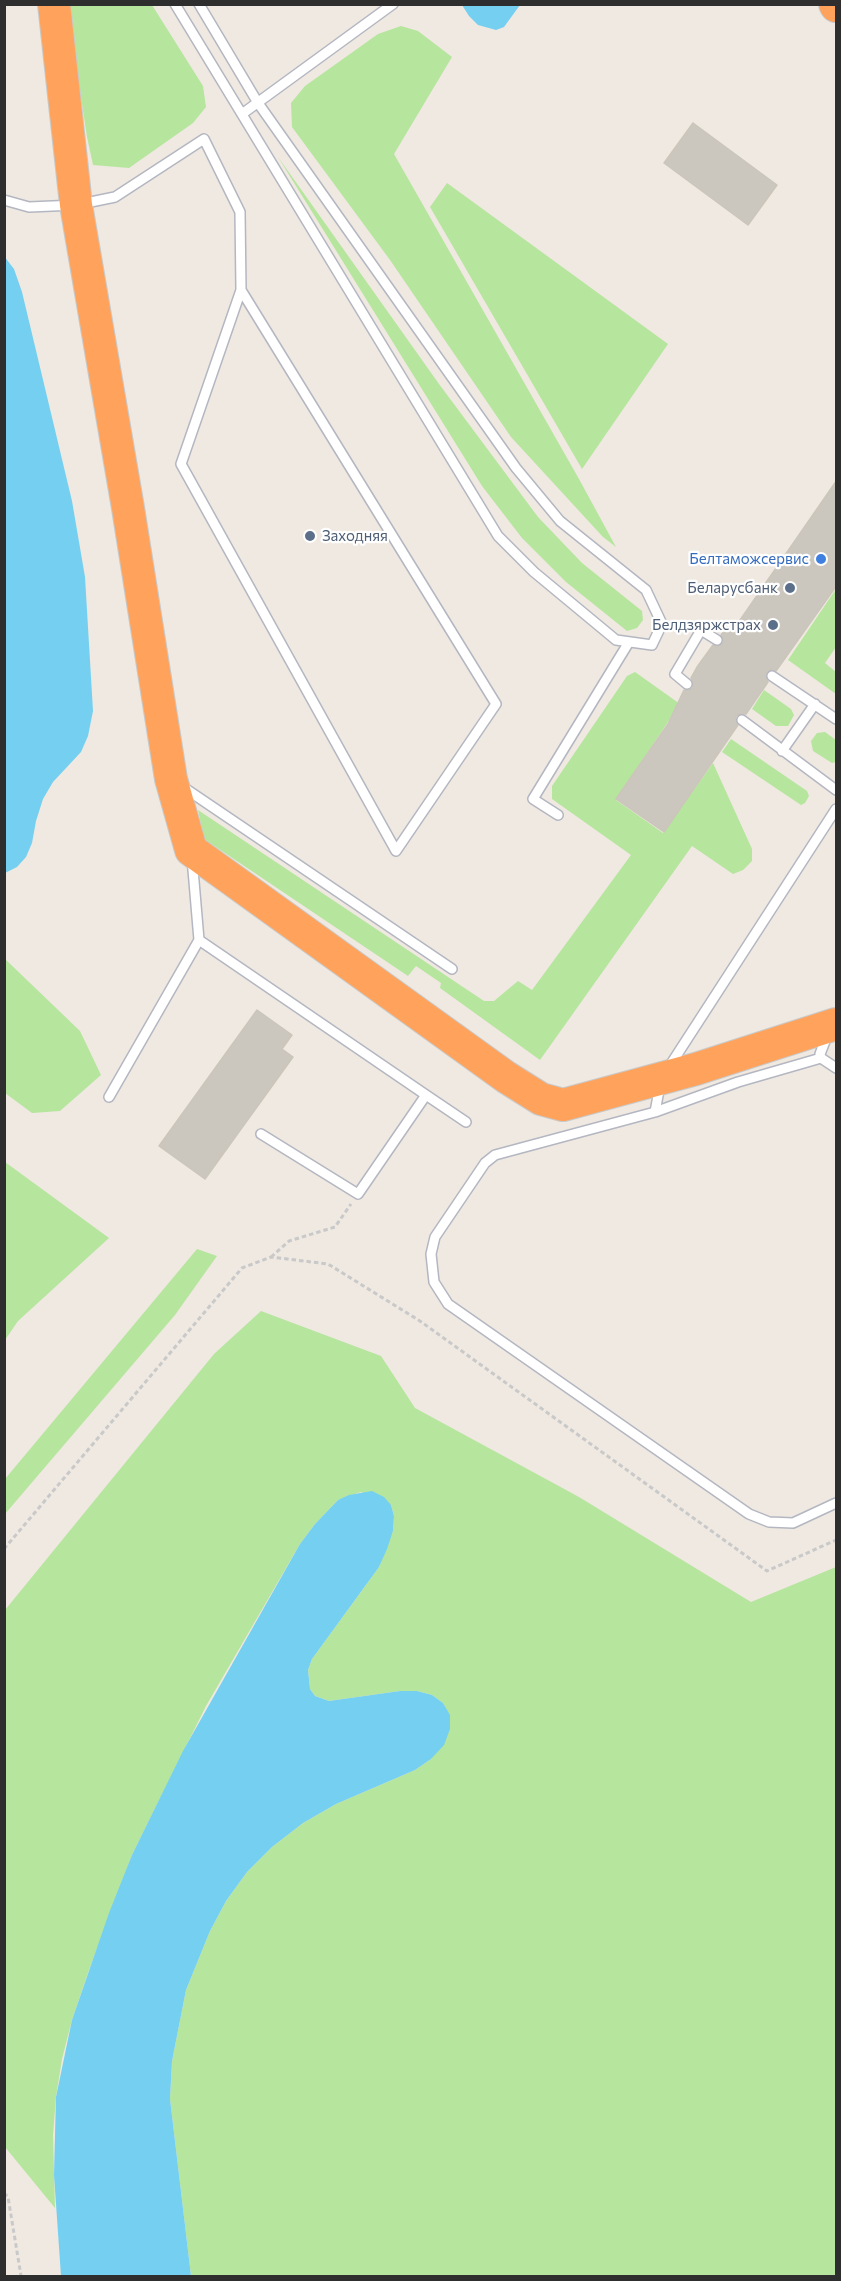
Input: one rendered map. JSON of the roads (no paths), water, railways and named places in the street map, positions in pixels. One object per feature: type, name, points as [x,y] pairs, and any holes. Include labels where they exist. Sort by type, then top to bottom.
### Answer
[{"type":"highway","points":[[54,4],[76,206],[128,508],[171,779],[191,850],[506,1077],[541,1099],[564,1105],[837,1026]]},
{"type":"lane","points":[[175,4],[498,536],[534,572],[616,640],[652,645],[662,624],[646,590],[560,521],[516,468],[258,103],[200,4]]},
{"type":"lane","points":[[242,114],[393,4]]},
{"type":"lane","points":[[4,200],[29,207],[76,206],[115,197],[204,139],[240,212],[241,290],[181,464],[396,851],[496,704],[241,290]]},
{"type":"lane","points":[[687,684],[675,674],[701,630],[717,640]]},
{"type":"lane","points":[[558,816],[533,799],[629,642]]},
{"type":"lane","points":[[772,676],[837,718]]},
{"type":"lane","points":[[782,751],[815,704]]},
{"type":"lane","points":[[742,720],[837,790]]},
{"type":"lane","points":[[171,779],[452,969]]},
{"type":"lane","points":[[655,1112],[661,1078],[837,809]]},
{"type":"lane","points":[[109,1097],[199,940],[191,850]]},
{"type":"lane","points":[[199,940],[466,1122]]},
{"type":"lane","points":[[821,1058],[822,1046],[829,1032],[837,1026]]},
{"type":"lane","points":[[837,1068],[821,1058],[738,1082],[655,1112],[495,1155],[485,1163],[435,1237],[431,1254],[435,1282],[448,1304],[749,1515],[769,1522],[793,1523],[837,1503]]},
{"type":"lane","points":[[261,1134],[358,1194],[426,1095]]},
{"type":"water","points":[[462,5],[520,5],[504,27],[496,30],[478,25]]},
{"type":"water","points":[[4,256],[14,269],[22,292],[72,501],[85,577],[93,711],[88,736],[81,752],[53,782],[43,799],[32,843],[26,857],[17,867],[5,873]]},
{"type":"water","points":[[372,1491],[384,1497],[391,1505],[394,1516],[393,1531],[379,1567],[312,1659],[308,1670],[310,1689],[315,1696],[329,1701],[400,1691],[417,1691],[432,1695],[443,1703],[450,1715],[450,1729],[444,1745],[431,1759],[415,1770],[336,1804],[303,1823],[272,1847],[247,1872],[226,1901],[210,1931],[186,1990],[172,2061],[170,2099],[191,2276],[61,2276],[54,2175],[56,2097],[72,2020],[109,1913],[132,1855],[183,1751],[300,1544],[338,1500],[349,1495]]},
{"type":"place","name":"Заходняя","points":[[310,536]]},
{"type":"place","name":"Белтаможсервис","points":[[821,559]]},
{"type":"place","name":"Беларусбанк","points":[[790,588]]},
{"type":"place","name":"Белдзяржстрах","points":[[773,625]]}]
